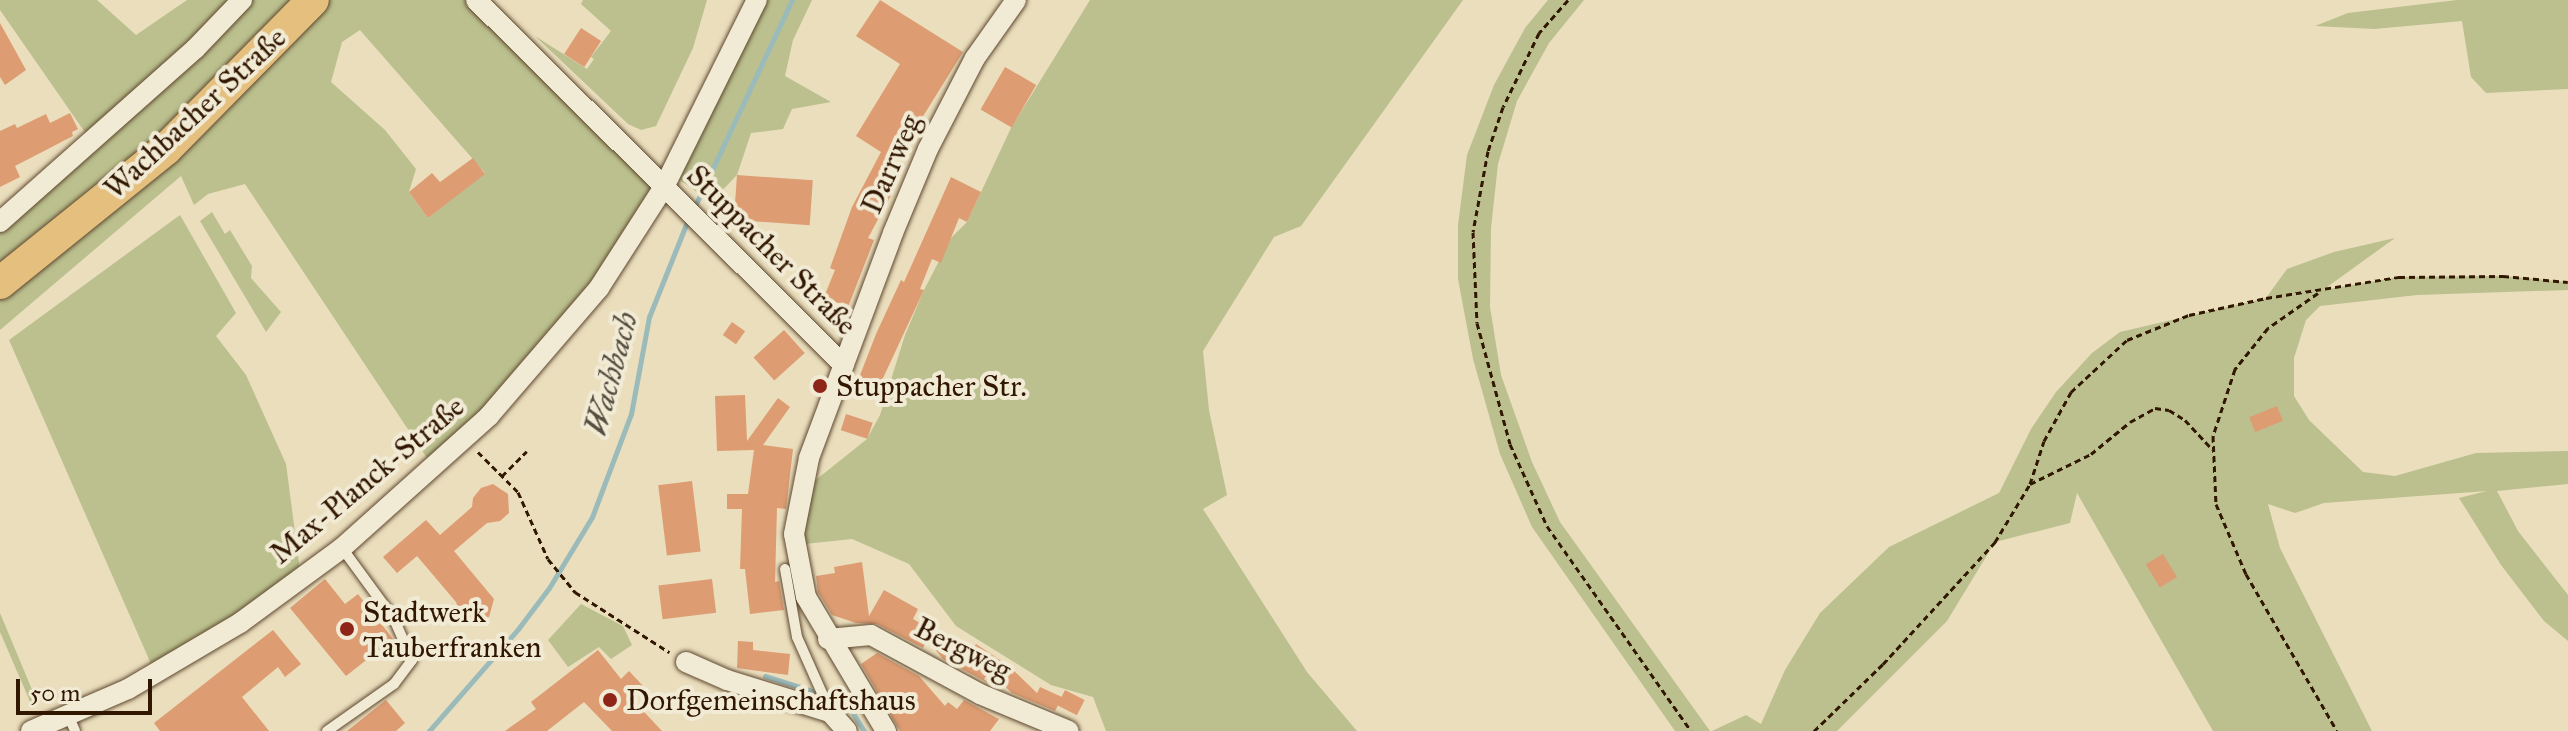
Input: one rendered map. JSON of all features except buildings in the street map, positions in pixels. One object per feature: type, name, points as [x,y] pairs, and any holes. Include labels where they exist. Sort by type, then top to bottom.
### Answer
[{"type":"main road","name":"Wachbacher Straße","points":[[0,283],[166,149],[313,0]]},
{"type":"street","points":[[0,222],[195,49],[242,0]]},
{"type":"street","name":"Stuppacher Straße","points":[[476,0],[844,365],[809,458],[794,534],[806,597],[828,639],[886,731]]},
{"type":"street","name":"Max-Planck-Straße","points":[[31,731],[71,723],[240,623],[342,548],[489,416],[599,288],[672,192],[757,0]]},
{"type":"street","name":"Darrweg","points":[[844,365],[928,149],[975,58],[1016,0]]},
{"type":"street","name":"Bergweg","points":[[828,639],[871,635],[980,694],[1069,731]]},
{"type":"street","points":[[686,662],[727,680],[830,712],[847,731]]},
{"type":"lane","points":[[327,731],[394,684],[412,660],[408,644],[394,619],[342,548]]},
{"type":"lane","points":[[785,569],[794,627],[817,688],[830,712]]},
{"type":"path","points":[[1568,0],[1539,33],[1503,107],[1488,151],[1473,232],[1477,323],[1510,444],[1547,526],[1691,731]]},
{"type":"path","points":[[1814,731],[1883,664],[1995,542],[2030,484],[2044,441],[2071,392],[2127,340],[2189,315],[2399,277],[2503,276],[2568,282]]},
{"type":"path","points":[[2321,290],[2268,328],[2235,369],[2213,436],[2216,504],[2246,574],[2337,731]]},
{"type":"path","points":[[2030,484],[2091,454],[2130,422],[2155,408],[2169,410],[2185,420],[2214,450]]},
{"type":"path","points":[[465,439],[518,492],[548,559],[575,592],[686,662]]},
{"type":"path","points":[[502,476],[527,451]]},
{"type":"green space","points":[[0,0],[97,0],[136,35],[187,0],[476,0],[665,185],[599,288],[433,467],[245,184],[208,194],[194,205],[181,176],[0,330],[0,222],[91,141],[0,10]],"holes":[[[360,30],[485,173],[428,218],[409,192],[416,169],[385,130],[331,82],[342,42]]]},
{"type":"green space","points":[[583,0],[707,0],[693,48],[656,126],[641,130],[628,124],[535,36],[587,69],[594,59],[591,57],[611,31],[581,4]]},
{"type":"green space","points":[[757,0],[812,0],[793,40],[785,76],[831,102],[792,109],[783,129],[751,133],[737,175],[711,202],[671,174]]},
{"type":"green space","points":[[1090,0],[1463,0],[1301,226],[1274,237],[1203,351],[1209,410],[1227,495],[1203,509],[1307,672],[1357,731],[1106,731],[1093,697],[1051,685],[956,626],[909,564],[852,539],[795,545],[802,491],[867,439],[880,415],[905,335],[924,290],[951,238],[967,222],[1011,128]]},
{"type":"green space","points":[[1548,0],[1584,0],[1549,43],[1517,101],[1498,164],[1491,228],[1490,307],[1501,375],[1532,462],[1560,522],[1710,731],[1675,731],[1532,527],[1500,454],[1473,359],[1458,279],[1458,225],[1467,155],[1494,85],[1525,28]]},
{"type":"green space","points":[[2457,0],[2568,0],[2568,89],[2486,93],[2471,77],[2462,21],[2374,29],[2315,26],[2348,13]]},
{"type":"green space","points":[[212,212],[225,234],[230,230],[252,266],[251,278],[281,312],[266,332],[200,221]]},
{"type":"green space","points":[[180,215],[236,313],[216,336],[246,375],[286,464],[301,578],[155,673],[9,340]]},
{"type":"green space","points":[[2395,238],[2323,290],[2399,277],[2503,276],[2568,282],[2568,290],[2417,295],[2320,306],[2306,320],[2294,358],[2294,396],[2309,420],[2363,472],[2395,476],[2476,453],[2568,451],[2568,484],[2497,491],[2518,531],[2568,595],[2568,641],[2544,621],[2501,565],[2459,498],[2487,491],[2324,503],[2295,513],[2268,504],[2280,548],[2372,731],[2213,731],[2077,493],[2070,523],[1995,542],[1947,621],[1837,731],[1712,731],[1746,715],[1761,724],[1785,670],[1820,613],[1889,547],[1999,493],[2031,429],[2056,392],[2092,353],[2120,332],[2266,298],[2287,269],[2334,252]]},
{"type":"green space","points":[[581,604],[623,626],[632,645],[611,659],[599,647],[568,667],[548,640]]},
{"type":"green space","points":[[0,613],[38,704],[32,706],[0,632]]},
{"type":"waterway","name":"Wachbach","points":[[694,208],[792,0]]},
{"type":"waterway","name":"Wachbach","points":[[429,731],[518,629],[549,588],[592,517],[631,414],[649,317],[689,217]]},
{"type":"waterway","points":[[765,676],[809,690],[851,710],[864,731]]},
{"type":"place","name":"Stuppacher Str.","points":[[820,386]]},
{"type":"place","name":"Stadtwerk Tauberfranken","points":[[347,629]]},
{"type":"place","name":"Dorfgemeinschaftshaus","points":[[610,700]]}]
